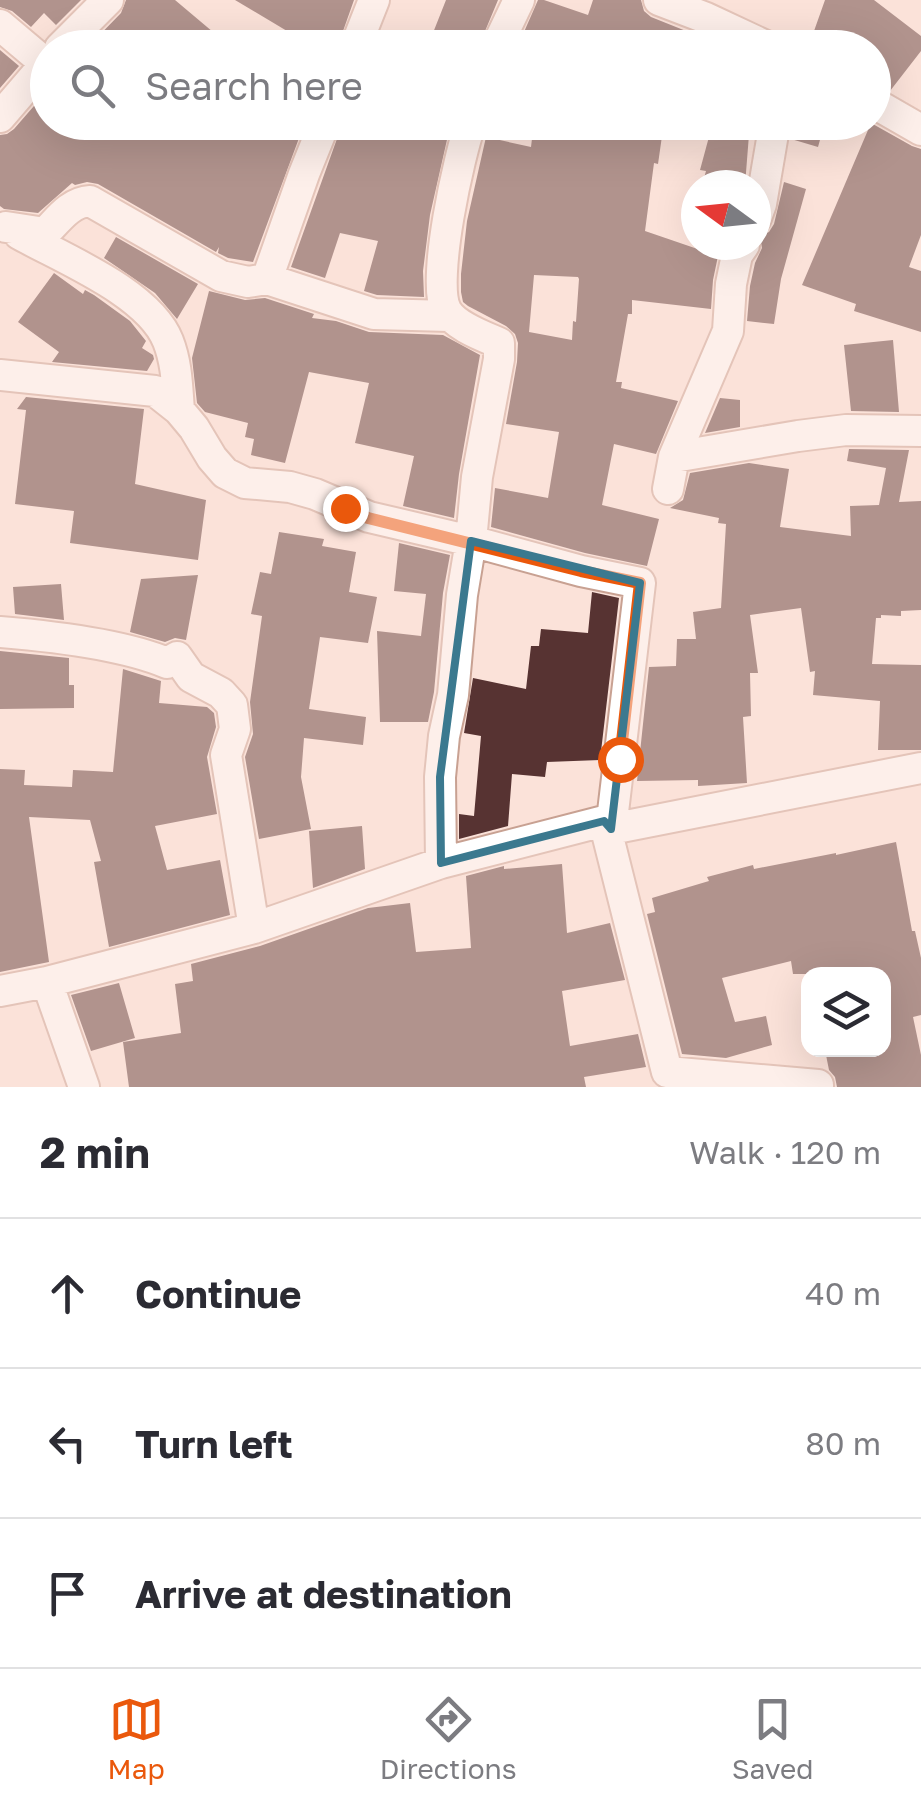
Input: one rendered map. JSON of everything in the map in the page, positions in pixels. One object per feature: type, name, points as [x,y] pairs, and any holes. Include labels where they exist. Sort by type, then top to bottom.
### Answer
[{"type":"street","points":[[78,30],[108,0]]},
{"type":"street","points":[[362,30],[374,0]]},
{"type":"street","points":[[505,30],[519,0]]},
{"type":"street","points":[[659,0],[732,30]]},
{"type":"street","points":[[0,26],[30,44]]},
{"type":"street","points":[[0,117],[30,82]]},
{"type":"street","points":[[891,113],[921,130]]},
{"type":"street","points":[[268,278],[318,140]]},
{"type":"street","points":[[441,863],[440,777],[444,736],[453,695],[477,477],[499,359],[499,343],[450,316],[444,305],[441,284],[454,183],[466,140]]},
{"type":"street","points":[[767,170],[772,140]]},
{"type":"street","points":[[3,224],[45,233],[72,206],[90,201],[220,276],[248,282],[268,278],[374,314],[450,316]]},
{"type":"street","points":[[3,224],[137,300],[167,338],[177,372],[179,410]]},
{"type":"street","points":[[668,489],[674,457],[728,331],[736,260]]},
{"type":"street","points":[[0,375],[155,391],[179,410],[225,473],[245,484],[290,487],[368,518],[640,583],[608,825],[668,1072],[818,1087]]},
{"type":"street","points":[[674,457],[846,430],[921,431]]},
{"type":"street","points":[[0,632],[56,638],[167,663],[177,657],[191,677],[221,693],[232,705],[235,729],[226,755],[254,928]]},
{"type":"street","points":[[0,991],[254,928],[441,863],[608,825],[921,768]]},
{"type":"street","points":[[47,982],[84,1087]]},
{"type":"highlighted area","points":[[471,541],[640,583],[611,829],[604,821],[441,863],[440,777]]},
{"type":"building","points":[[0,0],[81,0],[56,25],[44,13],[31,27],[12,11],[0,7]]},
{"type":"building","points":[[126,0],[175,0],[211,30],[104,30],[121,13]]},
{"type":"building","points":[[235,0],[354,0],[343,30],[285,30]]},
{"type":"building","points":[[446,0],[498,0],[486,30],[434,30]]},
{"type":"building","points":[[538,0],[588,15],[593,0],[641,0],[651,17],[684,30],[525,30]]},
{"type":"building","points":[[825,0],[874,0],[921,36],[921,51],[891,90],[891,30],[814,30]]},
{"type":"building","points":[[0,50],[19,66],[0,88]]},
{"type":"building","points":[[30,111],[30,140],[298,140],[253,262],[228,258],[218,253],[219,247],[216,252],[98,184],[72,183],[38,213],[4,209],[0,206],[0,135],[14,129]]},
{"type":"building","points":[[891,134],[921,149],[921,235],[909,267],[921,271],[921,332],[854,311],[856,304],[802,285],[864,140],[891,140]]},
{"type":"building","points":[[337,140],[447,140],[430,215],[424,297],[364,291],[378,241],[340,233],[325,278],[291,267]]},
{"type":"building","points":[[485,140],[531,147],[532,140],[661,140],[658,164],[654,163],[645,231],[681,243],[681,260],[717,260],[711,309],[632,300],[632,314],[628,314],[616,382],[622,382],[621,388],[678,401],[656,454],[614,444],[602,505],[659,519],[647,566],[491,527],[495,488],[548,498],[559,432],[506,424],[517,362],[515,334],[463,302],[461,274],[467,221]],"holes":[[[534,275],[578,277],[576,322],[573,321],[572,340],[529,332]]]},
{"type":"building","points":[[708,140],[749,140],[746,170],[700,170]]},
{"type":"building","points":[[794,140],[820,140],[818,147]]},
{"type":"building","points":[[784,182],[806,189],[781,279],[774,324],[747,321],[755,263],[771,260]]},
{"type":"building","points":[[116,237],[198,284],[177,319],[155,293],[104,258]]},
{"type":"building","points":[[54,273],[130,321],[146,341],[142,348],[153,355],[147,371],[52,362],[59,352],[18,322]]},
{"type":"building","points":[[209,291],[245,300],[265,298],[314,314],[312,318],[369,332],[443,335],[480,355],[454,518],[403,506],[414,456],[355,443],[369,383],[309,372],[285,463],[251,455],[254,439],[245,437],[248,423],[205,412],[197,403],[192,358]]},
{"type":"building","points":[[893,340],[899,412],[851,411],[844,345]]},
{"type":"building","points":[[26,397],[144,409],[135,484],[206,500],[198,560],[70,543],[74,511],[15,504],[26,410],[17,409]]},
{"type":"building","points":[[720,398],[740,400],[740,427],[705,433]]},
{"type":"building","points":[[849,449],[909,450],[899,502],[921,501],[921,610],[876,618],[872,664],[921,665],[921,750],[878,750],[880,701],[813,695],[815,671],[810,672],[801,608],[750,615],[758,673],[750,673],[751,716],[743,717],[747,783],[698,786],[698,780],[637,781],[649,667],[676,666],[677,639],[696,639],[693,612],[721,608],[726,524],[718,523],[719,518],[670,508],[683,500],[690,473],[749,463],[789,469],[780,527],[851,536],[850,506],[879,505],[886,468],[847,461]]},
{"type":"building","points":[[279,532],[324,539],[322,546],[356,552],[349,592],[377,597],[368,643],[320,637],[309,709],[366,717],[363,745],[304,738],[301,777],[311,829],[259,839],[245,757],[253,734],[250,702],[262,616],[251,614],[260,572],[271,574]]},
{"type":"building","points":[[399,543],[450,555],[428,722],[380,722],[377,631],[421,636],[426,594],[394,591]]},
{"type":"building","points":[[198,575],[186,640],[175,638],[165,642],[130,632],[141,579]]},
{"type":"building","points":[[61,584],[64,620],[15,614],[13,587]]},
{"type":"building","points":[[592,592],[619,598],[600,760],[547,762],[545,777],[512,774],[508,826],[459,839],[459,814],[474,816],[481,736],[464,733],[473,678],[526,689],[531,646],[539,646],[541,629],[588,633]]},
{"type":"building","points":[[0,651],[69,658],[74,708],[0,709]]},
{"type":"building","points":[[123,669],[161,681],[159,703],[207,707],[214,713],[216,727],[207,757],[217,814],[155,826],[167,870],[220,860],[230,915],[109,947],[94,862],[101,861],[90,820],[29,817],[49,962],[0,972],[0,769],[25,770],[24,785],[72,787],[73,770],[113,772]]},
{"type":"building","points":[[362,826],[365,869],[313,888],[309,831]]},
{"type":"building","points":[[896,842],[912,931],[921,958],[921,1015],[913,1017],[921,1055],[921,1087],[837,1087],[829,1070],[826,1057],[891,1057],[891,967],[801,967],[801,974],[793,974],[791,961],[722,978],[735,1022],[766,1016],[772,1045],[726,1058],[682,1054],[647,914],[655,912],[652,898],[753,865],[754,869]]},
{"type":"building","points":[[562,864],[567,933],[610,923],[625,980],[562,991],[570,1046],[638,1034],[646,1067],[584,1077],[586,1087],[129,1087],[123,1042],[181,1033],[175,984],[193,981],[191,964],[260,946],[368,908],[410,903],[416,952],[471,948],[466,876],[504,866]]},
{"type":"building","points":[[119,983],[135,1038],[91,1051],[71,995]]},
{"type":"route","points":[[345,508],[368,518],[640,583],[620,759]]}]
